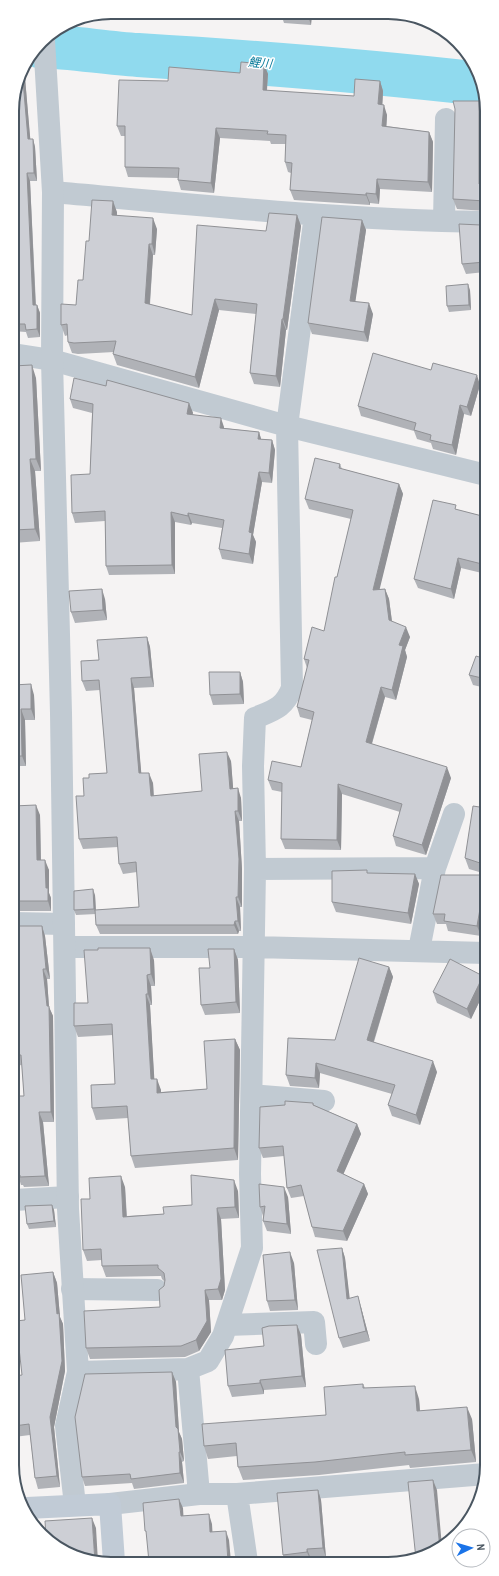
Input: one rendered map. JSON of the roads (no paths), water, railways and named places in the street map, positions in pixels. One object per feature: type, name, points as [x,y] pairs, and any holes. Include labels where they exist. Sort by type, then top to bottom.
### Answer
[{"type":"main road","points":[[30,1508],[110,1504],[114,1557]]},
{"type":"street","points":[[45,47],[53,192],[52,360],[61,713],[68,1197],[72,1289],[78,1372],[66,1426],[75,1505]]},
{"type":"street","points":[[444,221],[446,119]]},
{"type":"street","points":[[53,192],[315,215],[480,222]]},
{"type":"street","points":[[78,1372],[188,1370],[208,1361],[223,1336],[252,1248],[250,1174],[255,869],[253,766],[255,718],[279,708],[288,698],[292,688],[287,426],[315,215]]},
{"type":"street","points":[[19,355],[52,360],[287,426],[480,474]]},
{"type":"street","points":[[418,950],[435,868],[454,814]]},
{"type":"street","points":[[255,869],[435,868]]},
{"type":"street","points":[[19,923],[64,924]]},
{"type":"street","points":[[65,946],[254,947],[480,953]]},
{"type":"street","points":[[252,1095],[324,1101]]},
{"type":"street","points":[[19,1200],[68,1197]]},
{"type":"street","points":[[72,1289],[157,1290]]},
{"type":"street","points":[[227,1325],[314,1322],[316,1344]]},
{"type":"street","points":[[188,1370],[199,1494]]},
{"type":"street","points":[[110,1504],[199,1494],[237,1494],[479,1475]]},
{"type":"street","points":[[237,1494],[246,1557]]},
{"type":"waterway","name":"鯉川","points":[[45,47],[126,54],[310,67],[475,83]]}]
